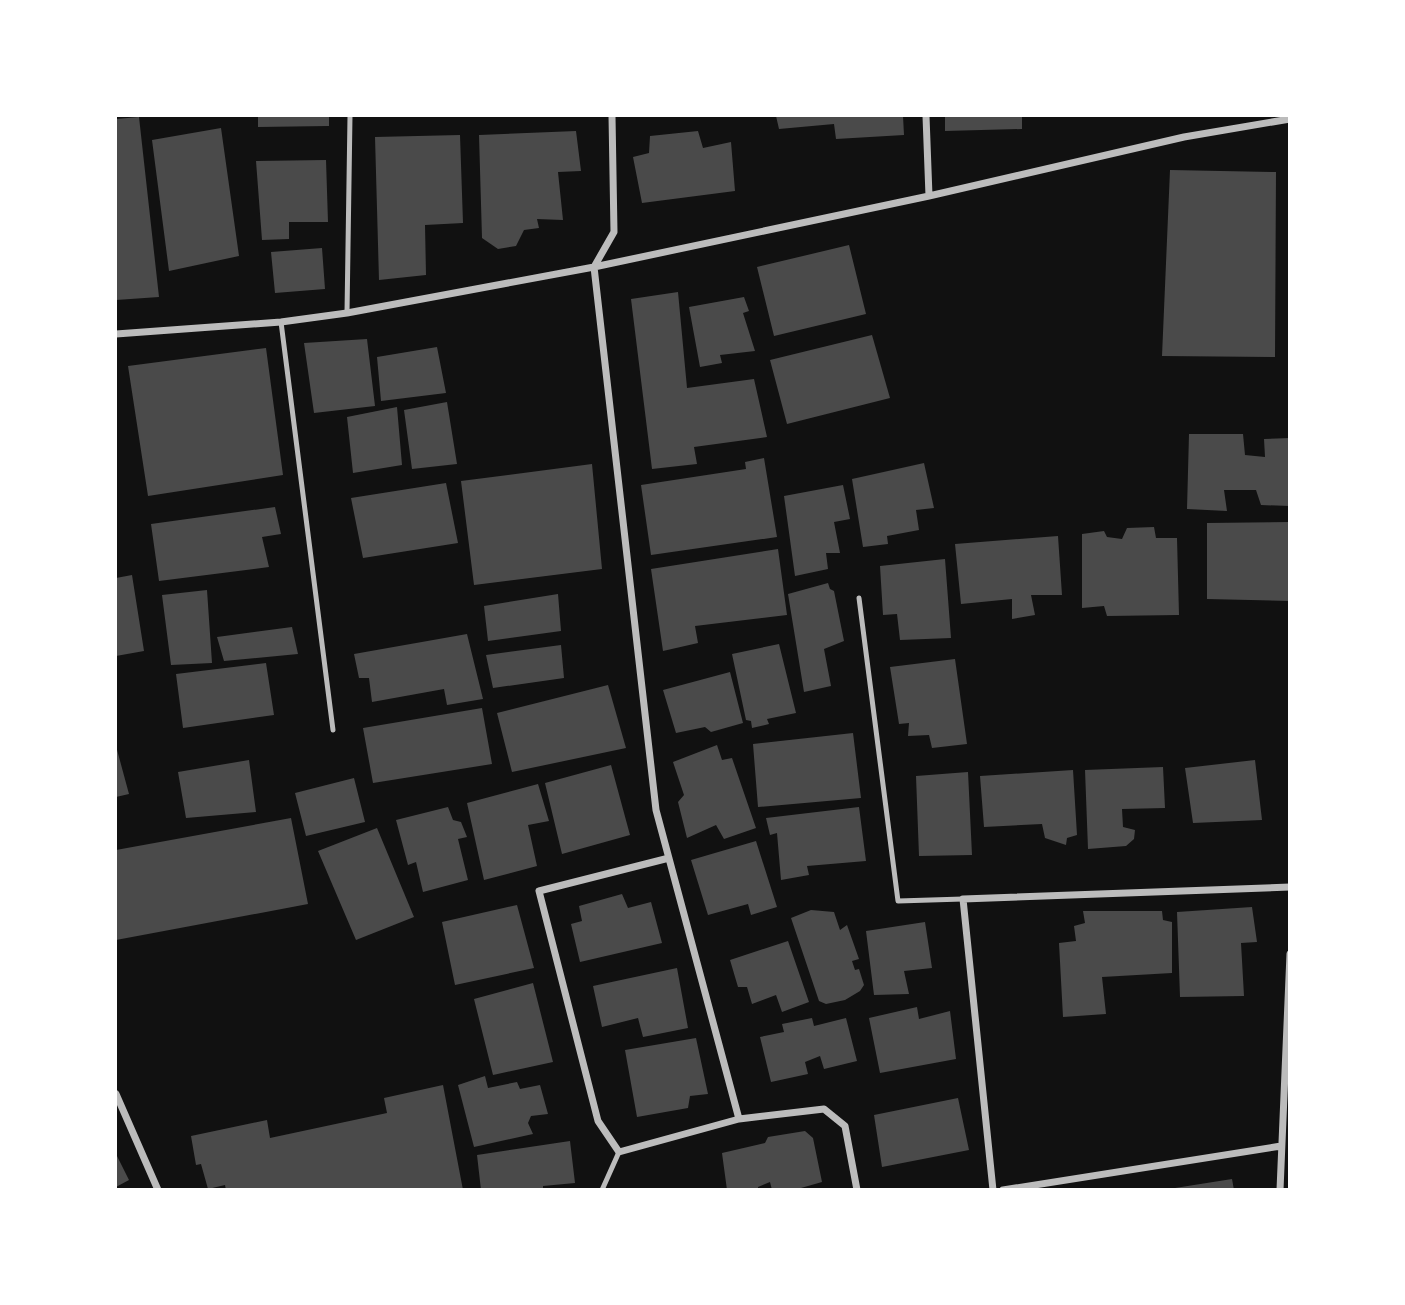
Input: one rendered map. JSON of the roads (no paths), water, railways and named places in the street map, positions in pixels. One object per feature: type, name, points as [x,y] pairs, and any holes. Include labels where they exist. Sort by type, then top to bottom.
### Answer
[{"type":"street","points":[[612,116],[614,232],[594,267],[656,810],[739,1119]]},
{"type":"street","points":[[926,116],[929,196]]},
{"type":"street","points":[[116,334],[281,322],[347,313],[594,267],[929,196],[1184,137],[1290,119]]},
{"type":"street","points":[[669,858],[539,891],[598,1121],[619,1152],[739,1119],[824,1109],[845,1126],[858,1189]]},
{"type":"street","points":[[993,1189],[963,899],[1290,887]]},
{"type":"street","points":[[1280,1189],[1290,954]]},
{"type":"street","points":[[116,1094],[158,1189]]},
{"type":"street","points":[[1003,1189],[1281,1146]]},
{"type":"lane","points":[[347,313],[350,116]]},
{"type":"lane","points":[[281,322],[332,730]]},
{"type":"lane","points":[[859,598],[898,901],[963,899]]},
{"type":"lane","points":[[603,1189],[619,1152]]}]
